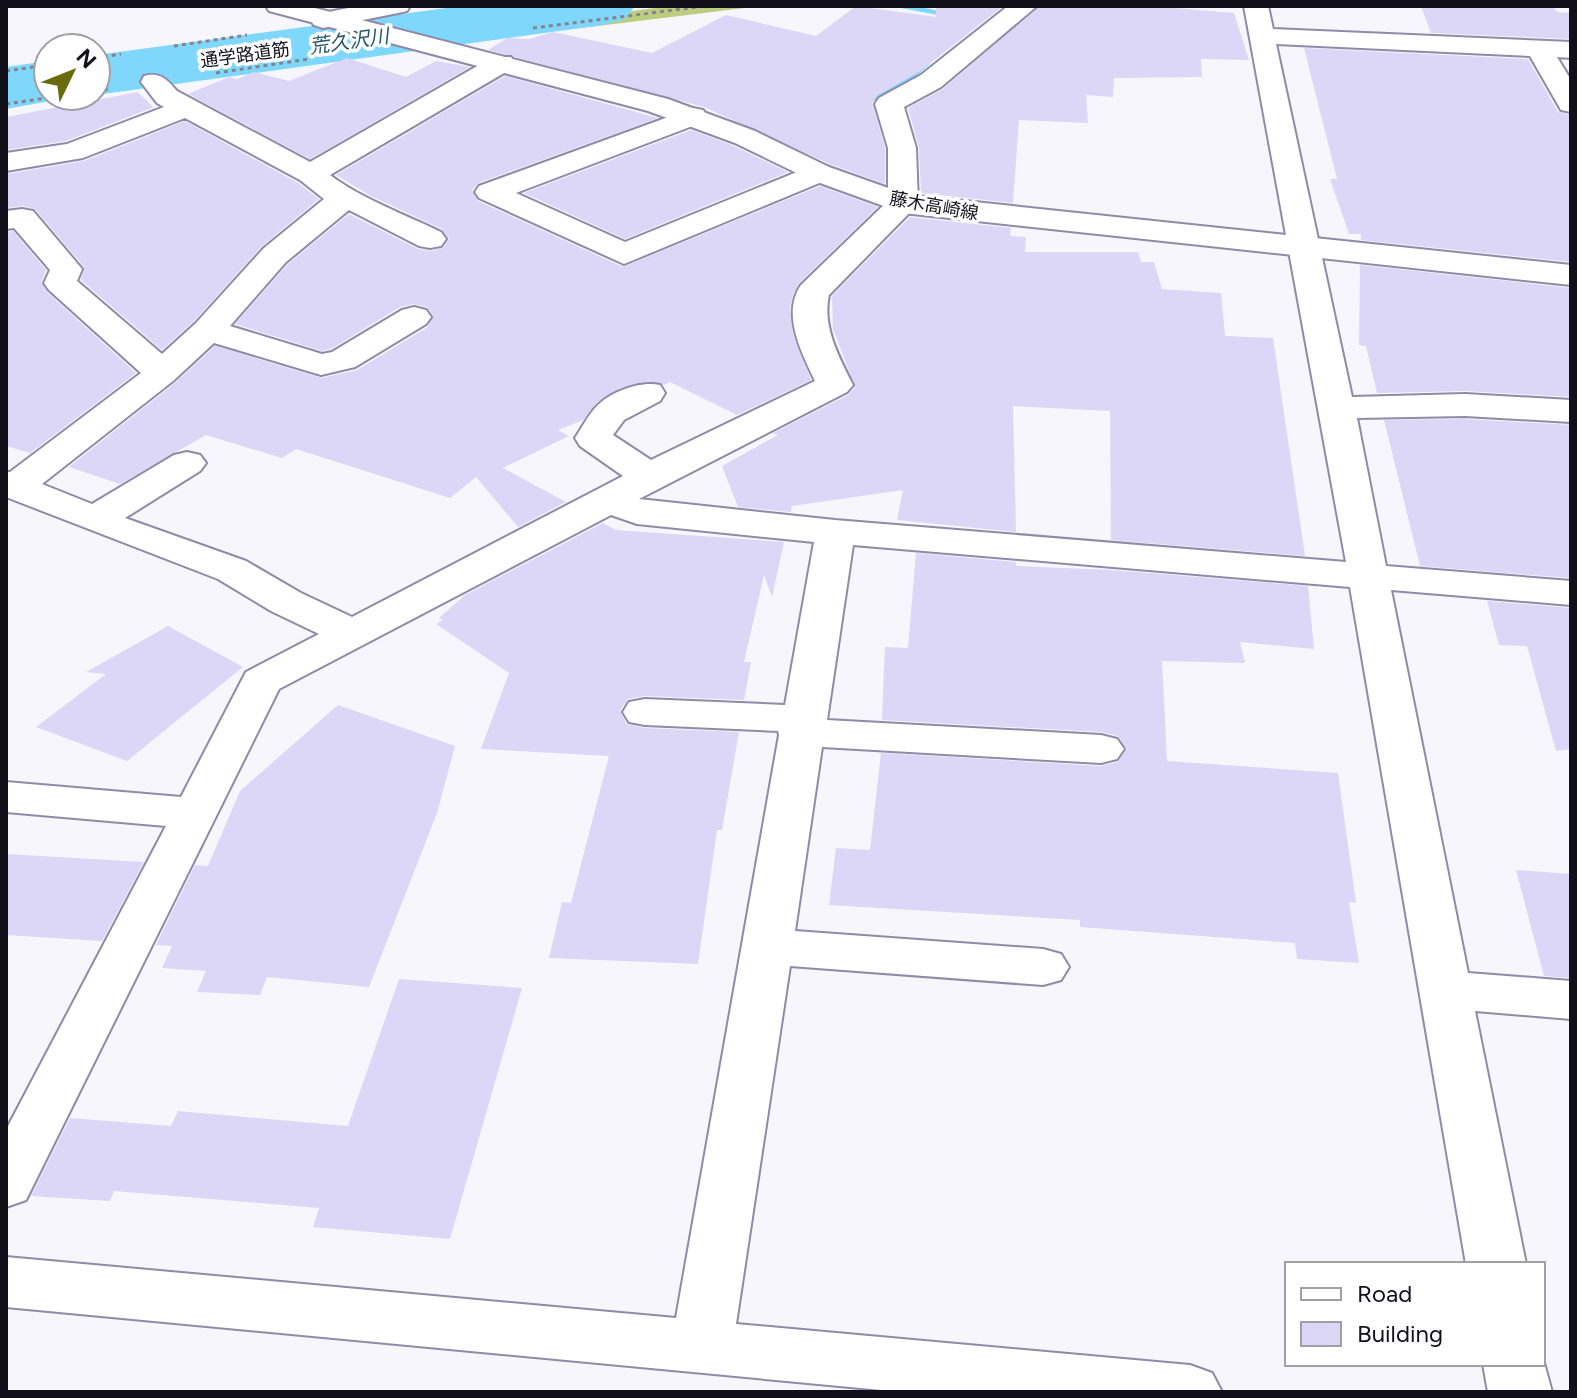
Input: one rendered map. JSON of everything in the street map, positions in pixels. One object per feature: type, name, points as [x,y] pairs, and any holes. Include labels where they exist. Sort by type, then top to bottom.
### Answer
[{"type":"street","name":"藤木高崎線","points":[[278,6],[693,116],[819,173],[903,204],[1571,275]]},
{"type":"street","points":[[331,21],[398,6]]},
{"type":"street","points":[[6,1184],[261,681],[610,500],[649,476],[835,385],[816,344],[810,303],[813,292],[876,226],[903,204],[902,148],[889,104],[931,81],[991,29],[1025,6]]},
{"type":"street","points":[[1496,1262],[1337,408],[1258,21],[1571,50]]},
{"type":"street","points":[[1539,48],[1571,104]]},
{"type":"street","points":[[310,174],[502,63]]},
{"type":"street","points":[[154,82],[167,97],[310,174],[343,199],[362,204],[430,239]]},
{"type":"street","points":[[6,162],[73,152],[186,108]]},
{"type":"street","points":[[693,116],[490,192],[624,254],[819,173]]},
{"type":"street","points":[[11,485],[161,374],[208,330],[275,255],[343,199]]},
{"type":"street","points":[[6,220],[22,218],[66,269],[60,283],[143,354],[161,374]]},
{"type":"street","points":[[208,330],[321,365],[343,360],[414,317]]},
{"type":"street","points":[[647,393],[611,412],[593,438],[649,476]]},
{"type":"street","points":[[1337,408],[1465,405],[1571,411]]},
{"type":"street","points":[[97,518],[187,463]]},
{"type":"street","points":[[11,485],[232,570],[286,602],[351,633]]},
{"type":"street","points":[[610,500],[637,512],[835,532],[1571,593]]},
{"type":"street","points":[[702,1344],[835,532]]},
{"type":"street","points":[[645,712],[1101,749]]},
{"type":"street","points":[[6,797],[196,814]]},
{"type":"street","points":[[766,947],[1043,967]]},
{"type":"street","points":[[1447,990],[1571,1000]]},
{"type":"street","points":[[6,1282],[702,1344],[1190,1392]]},
{"type":"street","points":[[1514,1366],[1520,1392]]},
{"type":"path","points":[[531,28],[706,6]]},
{"type":"path","points":[[171,47],[331,21]]},
{"type":"path","points":[[112,55],[126,53]]},
{"type":"path","name":"通学路道筋","points":[[112,89],[322,57]]},
{"type":"path","points":[[6,71],[32,67]]},
{"type":"path","points":[[6,104],[32,100]]},
{"type":"green space","points":[[672,6],[761,6],[573,29],[565,29],[556,22],[516,25]]},
{"type":"building","points":[[856,6],[936,17],[936,6],[1003,6],[919,72],[878,95],[872,102],[885,148],[885,184],[830,164],[704,107],[488,50],[507,38],[529,39],[553,32],[652,53],[726,15],[816,36]]},
{"type":"building","points":[[1040,6],[1152,6],[1234,13],[1249,60],[1201,59],[1202,77],[1114,78],[1113,97],[1086,95],[1088,123],[1019,120],[1013,203],[921,193],[919,148],[908,108],[943,89]]},
{"type":"building","points":[[1421,6],[1553,6],[1557,12],[1571,13],[1571,39],[1431,33]]},
{"type":"building","points":[[1304,48],[1528,59],[1558,112],[1571,115],[1571,262],[1361,240],[1361,234],[1349,234],[1330,179],[1337,179]]},
{"type":"building","points":[[347,58],[406,77],[436,61],[470,67],[310,159],[188,94],[229,77],[237,79],[254,72],[289,81]]},
{"type":"building","points":[[505,76],[658,118],[478,183],[472,190],[478,201],[623,267],[820,186],[878,207],[799,283],[793,295],[790,308],[793,334],[811,380],[737,415],[670,382],[664,385],[643,382],[618,389],[596,403],[583,420],[558,430],[569,436],[503,468],[566,502],[518,527],[476,477],[450,498],[296,449],[282,458],[206,435],[120,484],[69,467],[175,383],[215,346],[322,378],[357,370],[428,327],[433,315],[427,307],[413,304],[400,307],[331,349],[322,351],[235,324],[288,264],[349,214],[418,249],[431,251],[443,248],[449,239],[442,229],[371,196],[336,175]]},
{"type":"building","points":[[138,92],[153,107],[157,106],[66,141],[6,150],[6,117],[32,112],[112,112],[112,97]]},
{"type":"building","points":[[185,121],[298,183],[319,199],[262,246],[194,321],[162,350],[81,280],[84,267],[35,209],[23,206],[6,208],[6,174],[84,161]]},
{"type":"building","points":[[691,130],[734,146],[788,172],[625,239],[524,193]]},
{"type":"building","points":[[910,217],[1011,228],[1010,236],[1026,237],[1025,252],[1138,252],[1141,262],[1154,262],[1162,289],[1221,293],[1225,336],[1273,338],[1305,556],[1111,540],[1110,411],[1013,406],[1016,532],[897,520],[903,490],[792,506],[791,512],[738,507],[722,466],[778,435],[773,433],[848,395],[855,387],[833,329],[832,296]]},
{"type":"building","points":[[13,231],[46,270],[41,282],[47,292],[136,373],[30,453],[6,446],[6,232]]},
{"type":"building","points":[[1360,265],[1571,288],[1571,397],[1465,391],[1377,393],[1366,346],[1359,345]]},
{"type":"building","points":[[1465,419],[1571,425],[1571,578],[1420,566],[1384,420]]},
{"type":"building","points":[[603,523],[616,530],[784,542],[772,597],[764,575],[744,662],[751,662],[744,700],[645,696],[628,699],[620,710],[626,724],[644,728],[739,732],[722,830],[717,830],[698,964],[549,958],[562,902],[571,903],[609,756],[481,749],[509,673],[436,624],[465,595]]},
{"type":"building","points":[[916,553],[1016,562],[1016,566],[1111,570],[1308,586],[1314,649],[1240,642],[1245,663],[1162,661],[1167,761],[1338,773],[1356,903],[1349,902],[1359,963],[1297,959],[1295,943],[1080,927],[1080,920],[829,905],[836,848],[870,850],[881,753],[1101,766],[1118,762],[1127,749],[1118,736],[1101,732],[882,720],[885,647],[908,648]]},
{"type":"building","points":[[1487,601],[1571,608],[1571,749],[1556,751],[1527,646],[1499,645]]},
{"type":"building","points":[[168,626],[243,667],[127,761],[36,727],[106,674],[86,672]]},
{"type":"building","points":[[338,705],[455,746],[437,813],[369,987],[267,977],[260,995],[197,992],[206,971],[162,968],[172,946],[156,945],[195,865],[208,866],[240,791]]},
{"type":"building","points":[[6,854],[144,862],[102,941],[6,935]]},
{"type":"building","points":[[1516,870],[1571,874],[1571,978],[1544,976]]},
{"type":"building","points":[[399,979],[522,988],[450,1239],[313,1227],[319,1208],[114,1191],[110,1201],[31,1196],[70,1118],[171,1126],[178,1111],[348,1126]]},
{"type":"waterway","name":"荒久沢川","points":[[112,73],[603,6]]},
{"type":"waterway","points":[[895,6],[959,16]]},
{"type":"waterway","points":[[866,101],[905,80],[925,64]]},
{"type":"waterway","name":"荒久沢川","points":[[6,88],[32,84]]}]
